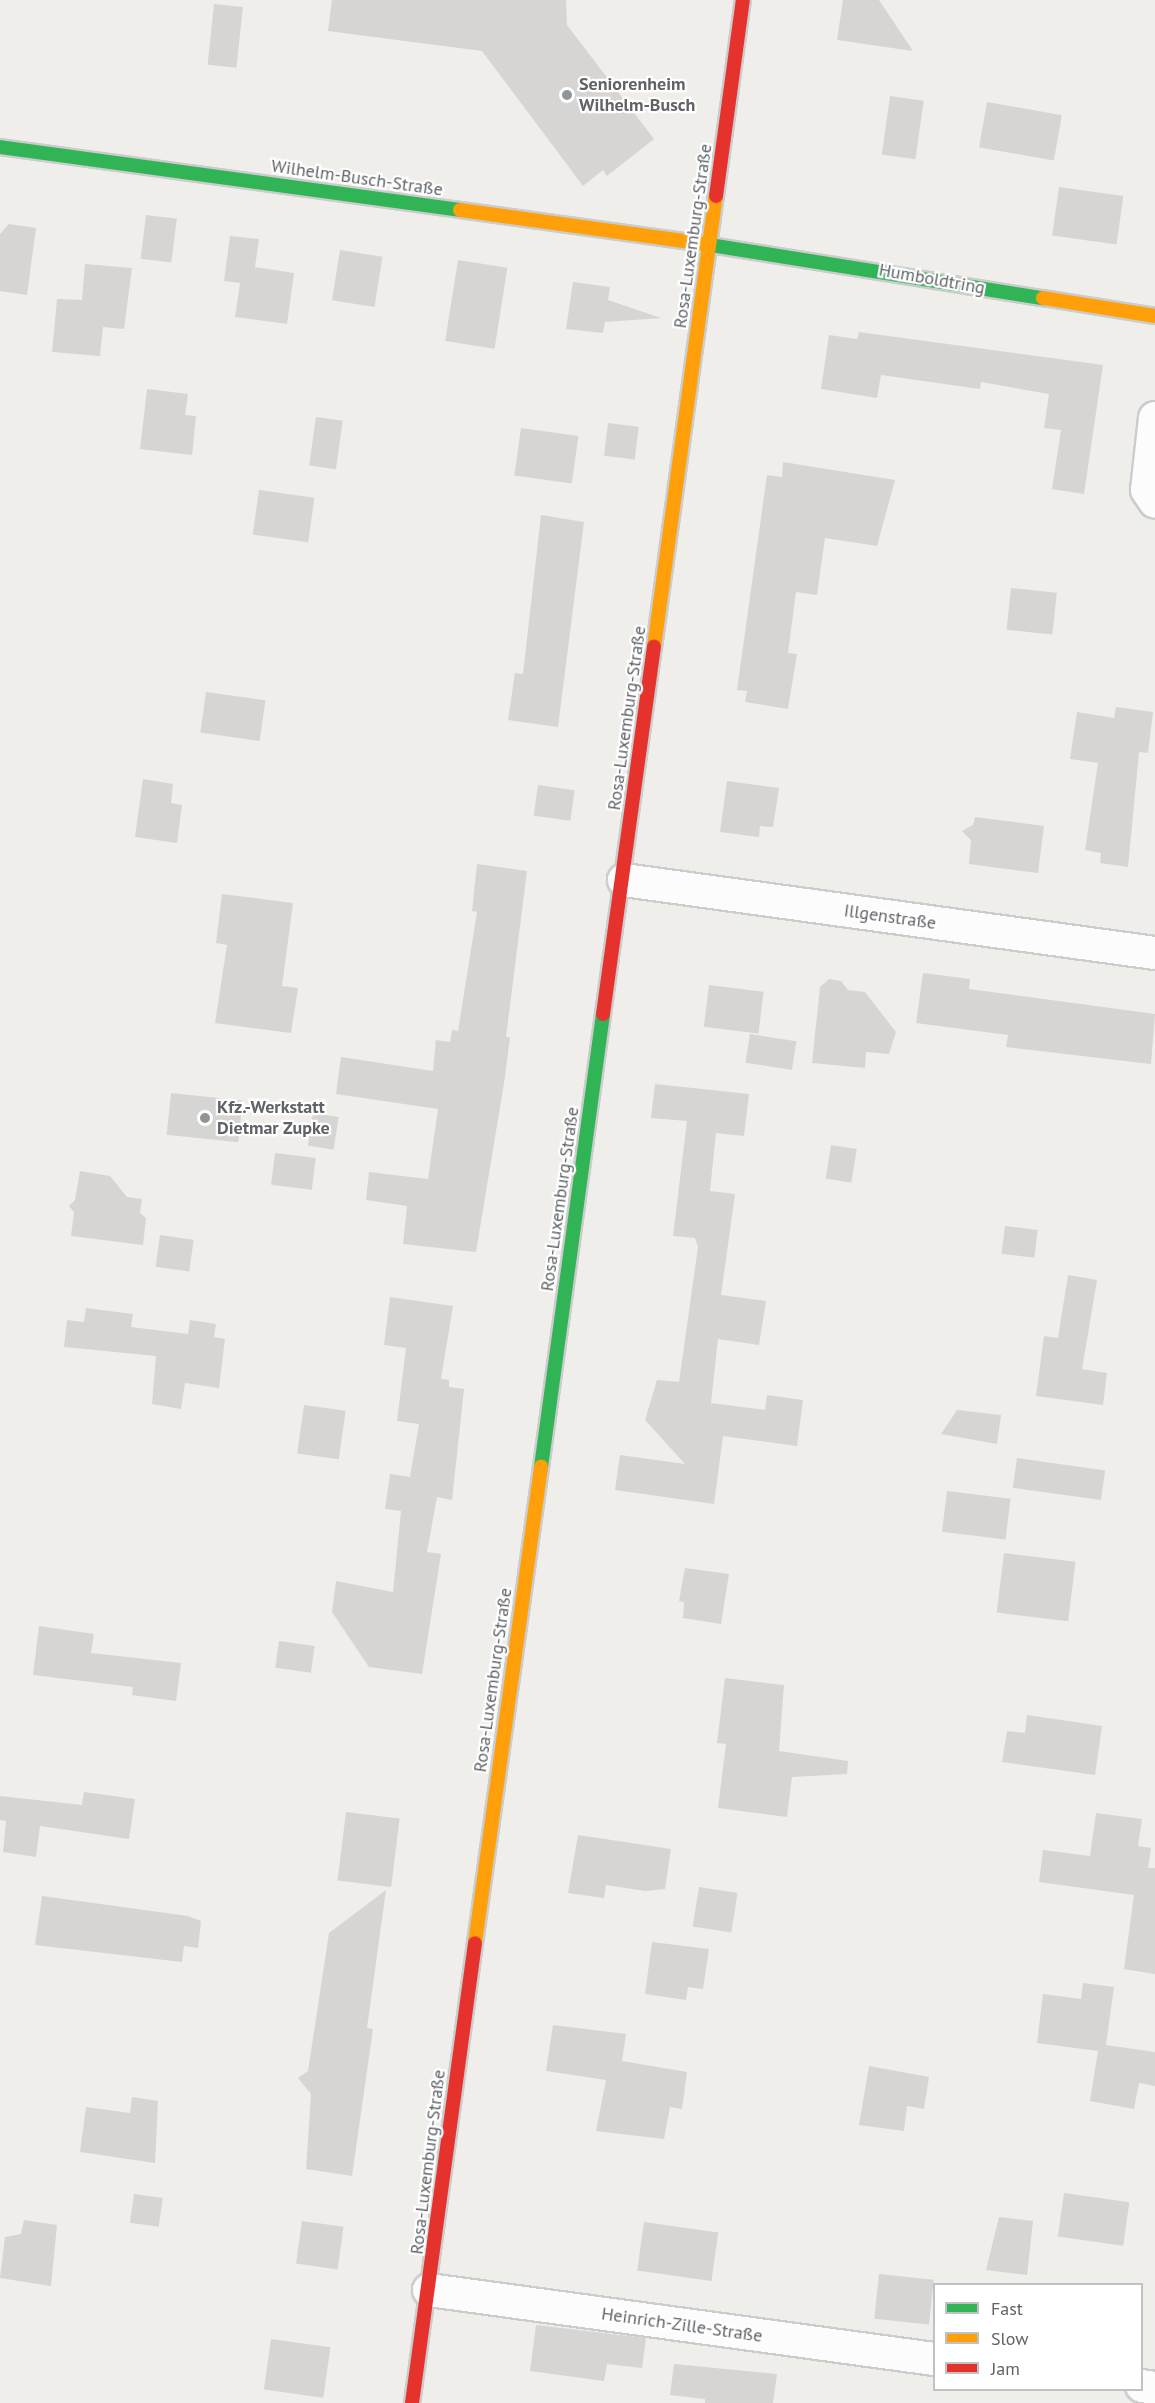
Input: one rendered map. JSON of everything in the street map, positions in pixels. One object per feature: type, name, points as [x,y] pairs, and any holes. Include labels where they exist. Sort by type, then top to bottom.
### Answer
[{"type":"street","name":"Rosa-Luxemburg-Straße","points":[[412,2403],[624,880],[743,0]]},
{"type":"street","name":"Wilhelm-Busch-Straße","points":[[0,147],[709,245]]},
{"type":"street","name":"Humboldtring","points":[[709,245],[1155,316]]},
{"type":"street","points":[[1155,418],[1147,490],[1155,502]]},
{"type":"street","name":"Illgenstraße","points":[[624,880],[1155,953]]},
{"type":"street","name":"Heinrich-Zille-Straße","points":[[429,2290],[933,2359]]},
{"type":"building","name":"Seniorenheim Wilhelm-Busch","points":[[332,0],[566,0],[567,25],[654,139],[607,176],[603,170],[583,186],[482,51],[328,31]]},
{"type":"building","points":[[843,0],[879,0],[913,51],[837,40]]},
{"type":"building","points":[[214,4],[243,7],[236,68],[208,65]]},
{"type":"building","points":[[890,96],[924,101],[915,159],[882,154]]},
{"type":"building","points":[[987,102],[1062,115],[1054,160],[979,147]]},
{"type":"building","points":[[1059,187],[1123,196],[1117,245],[1052,236]]},
{"type":"building","points":[[146,215],[177,219],[171,262],[141,259]]},
{"type":"building","points":[[9,224],[36,228],[27,295],[0,291],[0,234]]},
{"type":"building","points":[[230,236],[259,239],[255,267],[294,273],[287,324],[235,317],[240,283],[224,281]]},
{"type":"building","points":[[340,250],[382,257],[374,307],[332,300]]},
{"type":"building","points":[[458,260],[507,268],[495,349],[445,341]]},
{"type":"building","points":[[85,264],[132,268],[124,329],[103,327],[100,356],[52,352],[57,299],[82,300]]},
{"type":"building","points":[[573,282],[610,287],[608,300],[661,318],[605,322],[603,333],[566,329]]},
{"type":"building","points":[[859,332],[1103,365],[1084,494],[1052,489],[1061,430],[1044,428],[1049,394],[981,382],[980,389],[881,375],[877,398],[821,389],[829,335],[857,339]]},
{"type":"building","points":[[147,389],[188,394],[185,415],[196,416],[192,455],[140,449]]},
{"type":"building","points":[[316,417],[343,421],[336,469],[309,466]]},
{"type":"building","points":[[608,423],[639,427],[635,460],[604,456]]},
{"type":"building","points":[[521,428],[578,436],[572,484],[514,476]]},
{"type":"building","points":[[783,462],[895,480],[877,546],[825,538],[817,595],[796,592],[788,653],[797,654],[788,709],[745,702],[747,691],[737,690],[767,475],[782,477]]},
{"type":"building","points":[[259,490],[314,498],[308,542],[253,535]]},
{"type":"building","points":[[541,515],[584,522],[558,727],[508,720],[515,673],[523,674]]},
{"type":"building","points":[[1011,588],[1057,593],[1052,635],[1007,630]]},
{"type":"building","points":[[206,692],[265,700],[260,741],[200,733]]},
{"type":"building","points":[[1116,707],[1153,712],[1148,753],[1139,752],[1128,867],[1100,863],[1101,853],[1085,850],[1098,763],[1070,759],[1077,712],[1114,718]]},
{"type":"building","points":[[143,779],[173,784],[171,803],[182,805],[177,843],[135,837]]},
{"type":"building","points":[[727,781],[779,788],[773,827],[760,826],[759,837],[720,832]]},
{"type":"building","points":[[538,785],[575,790],[570,821],[534,816]]},
{"type":"building","points":[[975,817],[1044,826],[1038,873],[969,864],[971,840],[962,831],[973,825]]},
{"type":"building","points":[[477,864],[527,871],[506,1037],[510,1037],[505,1077],[476,1252],[403,1244],[407,1206],[366,1200],[369,1172],[428,1179],[438,1109],[336,1094],[341,1057],[433,1071],[436,1040],[450,1042],[452,1030],[458,1031],[477,912],[472,911]]},
{"type":"building","points":[[222,894],[293,903],[282,986],[298,988],[291,1033],[215,1023],[227,945],[216,943]]},
{"type":"building","points":[[923,973],[970,979],[969,989],[1155,1014],[1151,1064],[1006,1047],[1008,1035],[916,1023]]},
{"type":"building","points":[[829,979],[841,981],[848,990],[865,992],[896,1032],[889,1054],[866,1052],[865,1068],[812,1063],[820,987]]},
{"type":"building","points":[[709,985],[764,992],[758,1033],[704,1027]]},
{"type":"building","points":[[750,1034],[796,1041],[792,1070],[745,1063]]},
{"type":"building","points":[[655,1084],[749,1094],[744,1136],[716,1133],[710,1191],[735,1194],[721,1295],[766,1301],[759,1345],[718,1339],[711,1403],[765,1410],[767,1395],[803,1400],[797,1446],[723,1436],[714,1504],[615,1490],[620,1455],[685,1464],[645,1420],[657,1380],[679,1382],[698,1247],[695,1238],[673,1236],[687,1121],[651,1118]]},
{"type":"building","name":"Kfz.-Werkstatt Dietmar Zupke","points":[[171,1093],[243,1101],[238,1142],[167,1135]]},
{"type":"building","points":[[313,1113],[339,1117],[334,1150],[308,1146]]},
{"type":"building","points":[[831,1145],[857,1149],[851,1183],[826,1179]]},
{"type":"building","points":[[275,1153],[316,1158],[312,1190],[271,1185]]},
{"type":"building","points":[[80,1171],[110,1176],[127,1197],[142,1199],[140,1213],[146,1218],[143,1245],[71,1236],[74,1212],[69,1206],[75,1200]]},
{"type":"building","points":[[1005,1226],[1038,1230],[1034,1258],[1002,1254]]},
{"type":"building","points":[[160,1235],[194,1240],[189,1271],[156,1267]]},
{"type":"building","points":[[1068,1275],[1097,1280],[1082,1369],[1107,1373],[1103,1405],[1036,1396],[1044,1336],[1058,1338]]},
{"type":"building","points":[[390,1297],[453,1306],[441,1379],[449,1380],[449,1387],[464,1389],[452,1500],[437,1497],[427,1552],[441,1554],[422,1674],[369,1667],[332,1612],[336,1581],[393,1592],[401,1511],[385,1509],[390,1474],[410,1477],[419,1424],[397,1421],[406,1348],[384,1345]]},
{"type":"building","points":[[86,1308],[133,1314],[131,1327],[188,1334],[190,1320],[216,1324],[214,1337],[225,1339],[219,1388],[185,1383],[181,1409],[152,1404],[156,1356],[64,1347],[67,1320],[84,1322]]},
{"type":"building","points":[[304,1405],[346,1411],[339,1459],[297,1454]]},
{"type":"building","points":[[957,1410],[1001,1415],[997,1444],[941,1434]]},
{"type":"building","points":[[1017,1458],[1105,1470],[1101,1500],[1013,1488]]},
{"type":"building","points":[[947,1491],[1011,1499],[1006,1539],[942,1532]]},
{"type":"building","points":[[1004,1553],[1075,1562],[1068,1621],[997,1613]]},
{"type":"building","points":[[685,1568],[729,1574],[721,1624],[683,1618],[684,1602],[679,1601]]},
{"type":"building","points":[[39,1626],[94,1634],[91,1653],[181,1663],[176,1701],[132,1695],[133,1687],[33,1675]]},
{"type":"building","points":[[279,1641],[315,1646],[311,1673],[275,1668]]},
{"type":"building","points":[[725,1678],[784,1685],[779,1751],[848,1761],[847,1774],[792,1777],[787,1817],[718,1808],[726,1744],[717,1743]]},
{"type":"building","points":[[1027,1715],[1102,1726],[1095,1775],[1002,1762],[1007,1731],[1025,1733]]},
{"type":"building","points":[[84,1792],[135,1799],[129,1839],[40,1826],[36,1857],[3,1852],[6,1821],[0,1820],[0,1796],[82,1805]]},
{"type":"building","points":[[346,1812],[400,1819],[391,1887],[338,1880]]},
{"type":"building","points":[[1096,1813],[1142,1819],[1138,1846],[1151,1848],[1148,1868],[1155,1868],[1155,1974],[1124,1969],[1134,1895],[1039,1882],[1043,1850],[1090,1856]]},
{"type":"building","points":[[578,1835],[671,1849],[665,1889],[645,1891],[606,1885],[604,1898],[568,1893]]},
{"type":"building","points":[[699,1887],[738,1893],[731,1933],[693,1927]]},
{"type":"building","points":[[386,1890],[367,2028],[373,2029],[352,2176],[306,2169],[311,2094],[298,2078],[308,2071],[329,1933]]},
{"type":"building","points":[[42,1896],[188,1916],[201,1921],[198,1948],[184,1946],[182,1962],[35,1945]]},
{"type":"building","points":[[652,1942],[709,1949],[703,1989],[688,1987],[686,2000],[645,1994]]},
{"type":"building","points":[[1083,1983],[1114,1987],[1106,2045],[1155,2052],[1155,2086],[1139,2083],[1134,2109],[1090,2101],[1098,2051],[1037,2043],[1043,1994],[1081,1999]]},
{"type":"building","points":[[553,2025],[626,2034],[622,2061],[687,2072],[682,2109],[670,2107],[664,2139],[596,2131],[606,2080],[546,2071]]},
{"type":"building","points":[[869,2066],[929,2077],[924,2109],[907,2106],[904,2131],[859,2125]]},
{"type":"building","points":[[132,2097],[158,2101],[155,2163],[80,2152],[86,2107],[130,2113]]},
{"type":"building","points":[[1064,2193],[1129,2202],[1123,2246],[1058,2237]]},
{"type":"building","points":[[134,2194],[163,2198],[159,2227],[130,2223]]},
{"type":"building","points":[[999,2217],[1033,2221],[1027,2275],[986,2270]]},
{"type":"building","points":[[24,2220],[57,2225],[51,2286],[0,2278],[5,2237],[21,2234]]},
{"type":"building","points":[[302,2221],[344,2227],[338,2269],[296,2264]]},
{"type":"building","points":[[644,2222],[718,2232],[711,2281],[637,2271]]},
{"type":"building","points":[[879,2274],[934,2280],[929,2325],[874,2319]]},
{"type":"building","points":[[536,2325],[646,2338],[642,2368],[607,2364],[604,2381],[530,2371]]},
{"type":"building","points":[[271,2339],[330,2347],[323,2398],[264,2390]]},
{"type":"building","points":[[674,2364],[777,2374],[773,2403],[705,2403],[705,2399],[670,2395]]},
{"type":"traffic: fast","points":[[0,147],[460,210]]},
{"type":"traffic: fast","points":[[704,244],[1043,298]]},
{"type":"traffic: fast","points":[[541,1467],[603,1014]]},
{"type":"traffic: slow","points":[[654,647],[716,196]]},
{"type":"traffic: slow","points":[[460,210],[704,244]]},
{"type":"traffic: slow","points":[[1043,298],[1155,316]]},
{"type":"traffic: slow","points":[[475,1943],[541,1467]]},
{"type":"traffic: jam","points":[[716,196],[743,0]]},
{"type":"traffic: jam","points":[[603,1014],[654,647]]},
{"type":"traffic: jam","points":[[412,2403],[475,1943]]},
{"type":"place","name":"Seniorenheim Wilhelm-Busch","points":[[567,95]]},
{"type":"place","name":"Kfz.-Werkstatt Dietmar Zupke","points":[[205,1118]]}]
